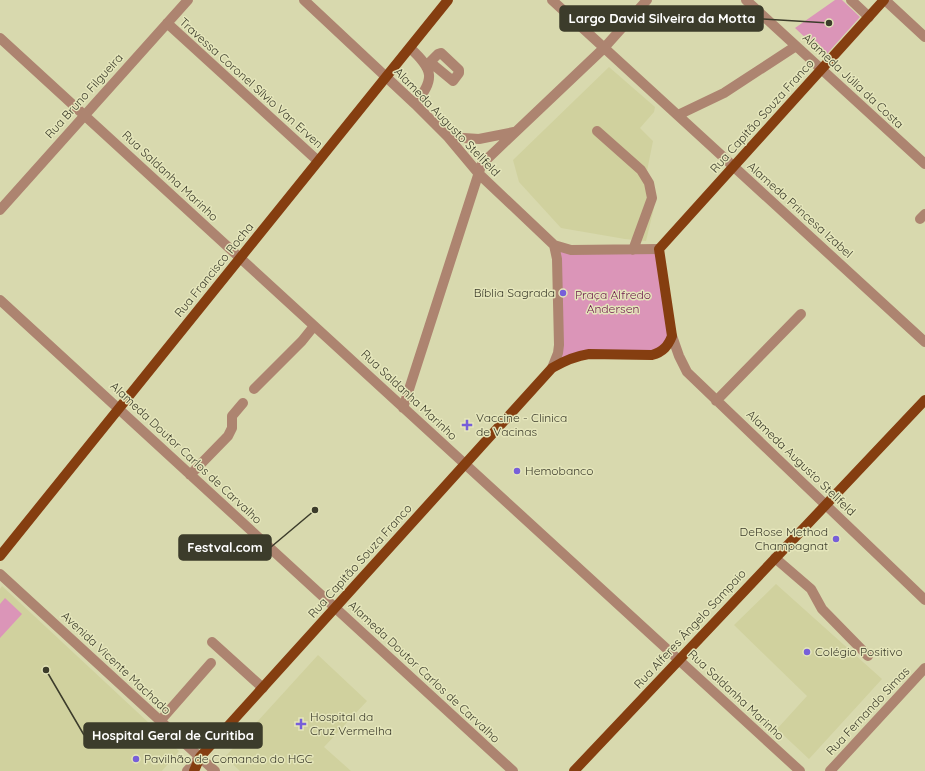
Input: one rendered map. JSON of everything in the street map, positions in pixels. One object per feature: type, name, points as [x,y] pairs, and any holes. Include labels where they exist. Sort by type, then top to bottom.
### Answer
[{"type":"main road","name":"Rua Francisco Rocha","points":[[0,556],[448,0]]},
{"type":"main road","name":"Rua Capitão Souza Franco","points":[[658,250],[884,0]]},
{"type":"main road","points":[[552,368],[573,357],[589,354],[652,355],[663,350],[668,345],[672,336],[658,250]]},
{"type":"main road","name":"Rua Capitão Souza Franco","points":[[200,757],[552,368]]},
{"type":"main road","name":"Rua Alferes Ângelo Sampaio","points":[[574,771],[925,400]]},
{"type":"main road","points":[[194,771],[200,757]]},
{"type":"street","name":"Rua Bruno Filgueira","points":[[0,210],[188,0]]},
{"type":"street","name":"Alameda Augusto Stellfeld","points":[[304,0],[415,104],[448,137],[479,174],[554,246]]},
{"type":"street","name":"Alameda Princesa Izabel","points":[[552,0],[925,342]]},
{"type":"street","points":[[403,408],[479,174],[486,160],[604,48],[646,0]]},
{"type":"street","name":"Alameda Júlia da Costa","points":[[746,0],[925,164]]},
{"type":"street","points":[[851,0],[869,17]]},
{"type":"street","points":[[884,0],[925,37]]},
{"type":"street","name":"Travessa Coronel Sílvio Van Erven","points":[[167,23],[318,161]]},
{"type":"street","name":"Rua Saldanha Marinho","points":[[0,38],[800,771]]},
{"type":"street","points":[[678,115],[724,93],[796,46]]},
{"type":"street","points":[[410,48],[428,64],[453,81],[459,73],[459,70],[441,53],[428,64]]},
{"type":"street","points":[[415,104],[424,93],[430,80],[428,64]]},
{"type":"street","points":[[430,80],[444,74]]},
{"type":"street","points":[[597,131],[641,170],[649,183],[652,198],[633,250]]},
{"type":"street","points":[[448,137],[479,139],[514,132]]},
{"type":"street","points":[[552,368],[558,353],[559,345],[557,259],[554,246],[570,250],[658,250]]},
{"type":"street","name":"Alameda Doutor Carlos de Carvalho","points":[[0,300],[512,771]]},
{"type":"street","points":[[716,401],[801,314]]},
{"type":"street","points":[[254,389],[302,341],[314,326]]},
{"type":"street","name":"Alameda Augusto Stellfeld","points":[[672,336],[679,356],[687,372],[925,600]]},
{"type":"street","points":[[190,475],[228,436],[232,428],[232,416],[243,403]]},
{"type":"street","points":[[775,558],[811,589],[822,609],[868,656]]},
{"type":"street","name":"Avenida Vicente Machado","points":[[0,574],[215,771]]},
{"type":"street","points":[[212,642],[262,688]]},
{"type":"street","points":[[160,721],[210,663]]},
{"type":"street","name":"Rua Fernando Simas","points":[[830,771],[925,668]]},
{"type":"street","name":"Rua Capitão Souza Franco","points":[[187,771],[200,757]]},
{"type":"shaded area","points":[[609,67],[655,107],[654,112],[640,128],[653,141],[647,171],[654,208],[646,241],[561,228],[519,182],[513,160]]},
{"type":"shaded area","name":"Colégio Positivo","points":[[776,584],[882,679],[809,759],[777,729],[807,696],[734,625]]},
{"type":"shaded area","points":[[2,586],[179,751],[162,771],[0,771],[0,589]]},
{"type":"shaded area","name":"Hospital da Cruz Vermelha","points":[[318,655],[367,701],[324,747],[351,771],[240,771],[225,757]]},
{"type":"green space","points":[[835,0],[842,0],[860,17],[825,56],[795,28]]},
{"type":"green space","name":"Praça Alfredo Andersen","points":[[554,245],[659,249],[672,336],[663,350],[555,361]]},
{"type":"green space","points":[[5,598],[22,614],[0,638],[0,604]]},
{"type":"place","name":"Largo David Silveira da Motta","points":[[829,23]]},
{"type":"place","name":"Bíblia Sagrada","points":[[563,293]]},
{"type":"place","name":"Vaccine - Clinica de Vacinas","points":[[467,425]]},
{"type":"place","name":"Hemobanco","points":[[517,471]]},
{"type":"place","name":"Festval.com","points":[[315,510]]},
{"type":"place","name":"DeRose Method Champagnat","points":[[836,539]]},
{"type":"place","name":"Colégio Positivo","points":[[807,652]]},
{"type":"place","name":"Hospital Geral de Curitiba","points":[[46,670]]},
{"type":"place","name":"Hospital da Cruz Vermelha","points":[[301,724]]},
{"type":"place","name":"Pavilhão de Comando do HGC","points":[[136,759]]}]
